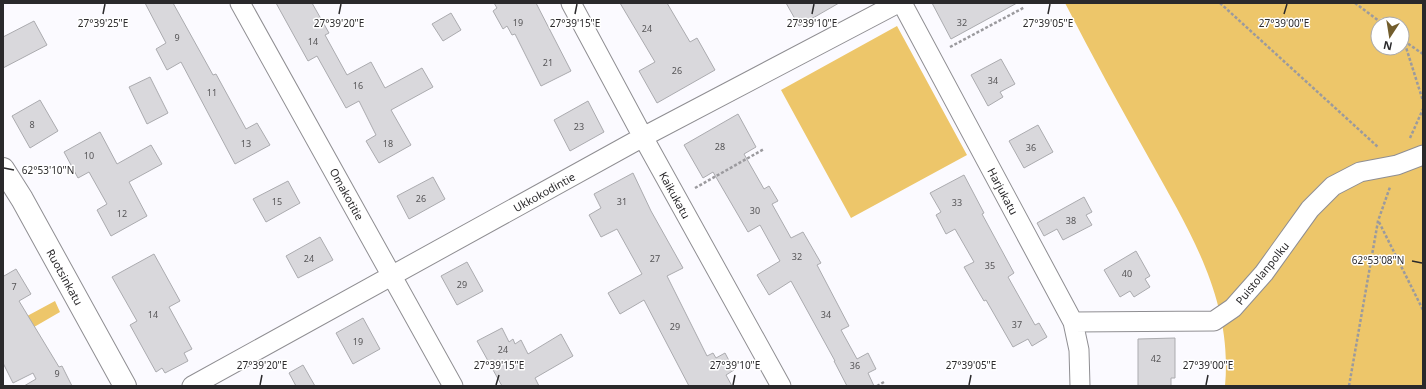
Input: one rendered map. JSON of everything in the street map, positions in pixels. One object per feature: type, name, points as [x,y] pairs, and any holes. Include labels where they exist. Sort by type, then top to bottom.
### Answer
[{"type":"street","name":"Omakotitie","points":[[240,3],[453,386]]},
{"type":"street","name":"Kaikukatu","points":[[572,3],[643,137],[781,386]]},
{"type":"street","name":"Ukkokodintie","points":[[192,386],[643,137],[898,3]]},
{"type":"street","name":"Harjukatu","points":[[902,3],[1073,322],[1079,350],[1080,386]]},
{"type":"street","name":"Puistolanpolku","points":[[1073,322],[1214,321],[1233,308],[1264,273],[1310,209],[1333,186],[1360,172],[1397,165],[1423,155]]},
{"type":"street","name":"Ruotsinkatu","points":[[3,169],[125,386]]},
{"type":"path","points":[[1220,3],[1397,165]]},
{"type":"path","points":[[1355,3],[1372,16]]},
{"type":"path","points":[[932,57],[1025,7]]},
{"type":"path","points":[[1410,45],[1423,54]]},
{"type":"path","points":[[1408,56],[1423,101]]},
{"type":"path","points":[[1349,386],[1378,221],[1397,165],[1423,109]]},
{"type":"path","points":[[677,198],[764,149]]},
{"type":"path","points":[[1378,221],[1423,310]]},
{"type":"path","points":[[877,386],[884,382]]},
{"type":"shaded area","points":[[1065,3],[1423,3],[1423,386],[1225,386],[1226,355],[1222,325],[1206,268],[1180,214]]},
{"type":"shaded area","points":[[897,26],[967,155],[851,218],[781,90]]},
{"type":"shaded area","points":[[55,301],[60,312],[3,345],[3,329]]},
{"type":"building","points":[[145,3],[173,3],[213,75],[216,74],[246,129],[257,123],[270,145],[235,164],[181,62],[167,70],[156,49],[166,43]]},
{"type":"building","points":[[276,3],[312,3],[329,33],[325,35],[347,75],[371,62],[385,88],[422,68],[433,87],[391,110],[411,145],[379,163],[366,141],[376,135],[359,101],[346,108],[317,56],[308,61]]},
{"type":"building","points":[[494,3],[536,3],[571,71],[541,86],[515,34],[512,35],[507,26],[503,29],[493,11],[497,8]]},
{"type":"building","points":[[620,3],[667,3],[690,42],[697,38],[715,70],[657,103],[639,71],[655,62]]},
{"type":"building","points":[[786,3],[839,3],[799,26]]},
{"type":"building","points":[[932,3],[1017,3],[951,39]]},
{"type":"building","points":[[451,13],[461,30],[443,41],[432,24]]},
{"type":"building","points":[[34,21],[47,45],[3,68],[3,37]]},
{"type":"building","points":[[1001,59],[1015,84],[1000,92],[1003,97],[988,106],[971,75]]},
{"type":"building","points":[[150,77],[168,113],[147,124],[129,87]]},
{"type":"building","points":[[40,100],[58,131],[30,148],[12,116]]},
{"type":"building","points":[[588,101],[604,132],[570,151],[554,120]]},
{"type":"building","points":[[738,114],[756,147],[744,154],[764,189],[769,186],[778,201],[772,204],[791,238],[803,232],[821,263],[817,265],[849,326],[841,330],[857,359],[868,353],[876,369],[868,373],[874,386],[847,386],[791,281],[769,295],[757,275],[780,261],[760,225],[748,232],[713,172],[703,178],[684,145]]},
{"type":"building","points":[[1038,125],[1053,152],[1024,168],[1009,141]]},
{"type":"building","points":[[100,132],[117,164],[151,145],[162,164],[129,182],[147,216],[111,236],[97,210],[107,204],[89,172],[78,178],[64,152]]},
{"type":"building","points":[[633,173],[651,211],[683,268],[667,276],[707,356],[713,353],[716,358],[725,353],[734,370],[726,375],[732,386],[689,386],[644,300],[620,314],[608,293],[642,274],[617,229],[601,237],[589,215],[601,208],[594,194]]},
{"type":"building","points":[[964,175],[984,213],[982,214],[1014,273],[1008,277],[1035,325],[1039,323],[1047,337],[1032,346],[1028,339],[1013,347],[986,300],[984,301],[964,267],[974,262],[955,229],[946,234],[936,215],[941,212],[930,193]]},
{"type":"building","points":[[433,177],[445,199],[409,219],[397,196]]},
{"type":"building","points":[[288,181],[300,203],[266,222],[253,199]]},
{"type":"building","points":[[1084,197],[1092,212],[1086,215],[1092,225],[1063,240],[1057,229],[1044,236],[1037,223]]},
{"type":"building","points":[[320,237],[333,260],[298,278],[286,256]]},
{"type":"building","points":[[1136,251],[1150,276],[1145,279],[1150,287],[1134,297],[1130,291],[1120,297],[1104,270]]},
{"type":"building","points":[[154,254],[180,301],[169,307],[192,349],[184,353],[188,361],[165,373],[162,368],[156,372],[130,325],[137,321],[112,277]]},
{"type":"building","points":[[467,262],[483,291],[457,305],[441,276]]},
{"type":"building","points":[[16,269],[31,294],[19,301],[59,367],[62,366],[72,386],[24,386],[36,379],[33,373],[13,383],[3,363],[3,274],[4,276]]},
{"type":"building","points":[[363,318],[380,349],[353,364],[336,333]]},
{"type":"building","points":[[502,328],[509,342],[513,339],[515,344],[521,340],[528,354],[561,334],[573,356],[535,378],[539,386],[502,386],[477,341]]},
{"type":"building","points":[[1175,338],[1175,378],[1171,378],[1171,386],[1138,386],[1138,339]]},
{"type":"building","points":[[303,365],[315,386],[296,386],[289,373]]}]
